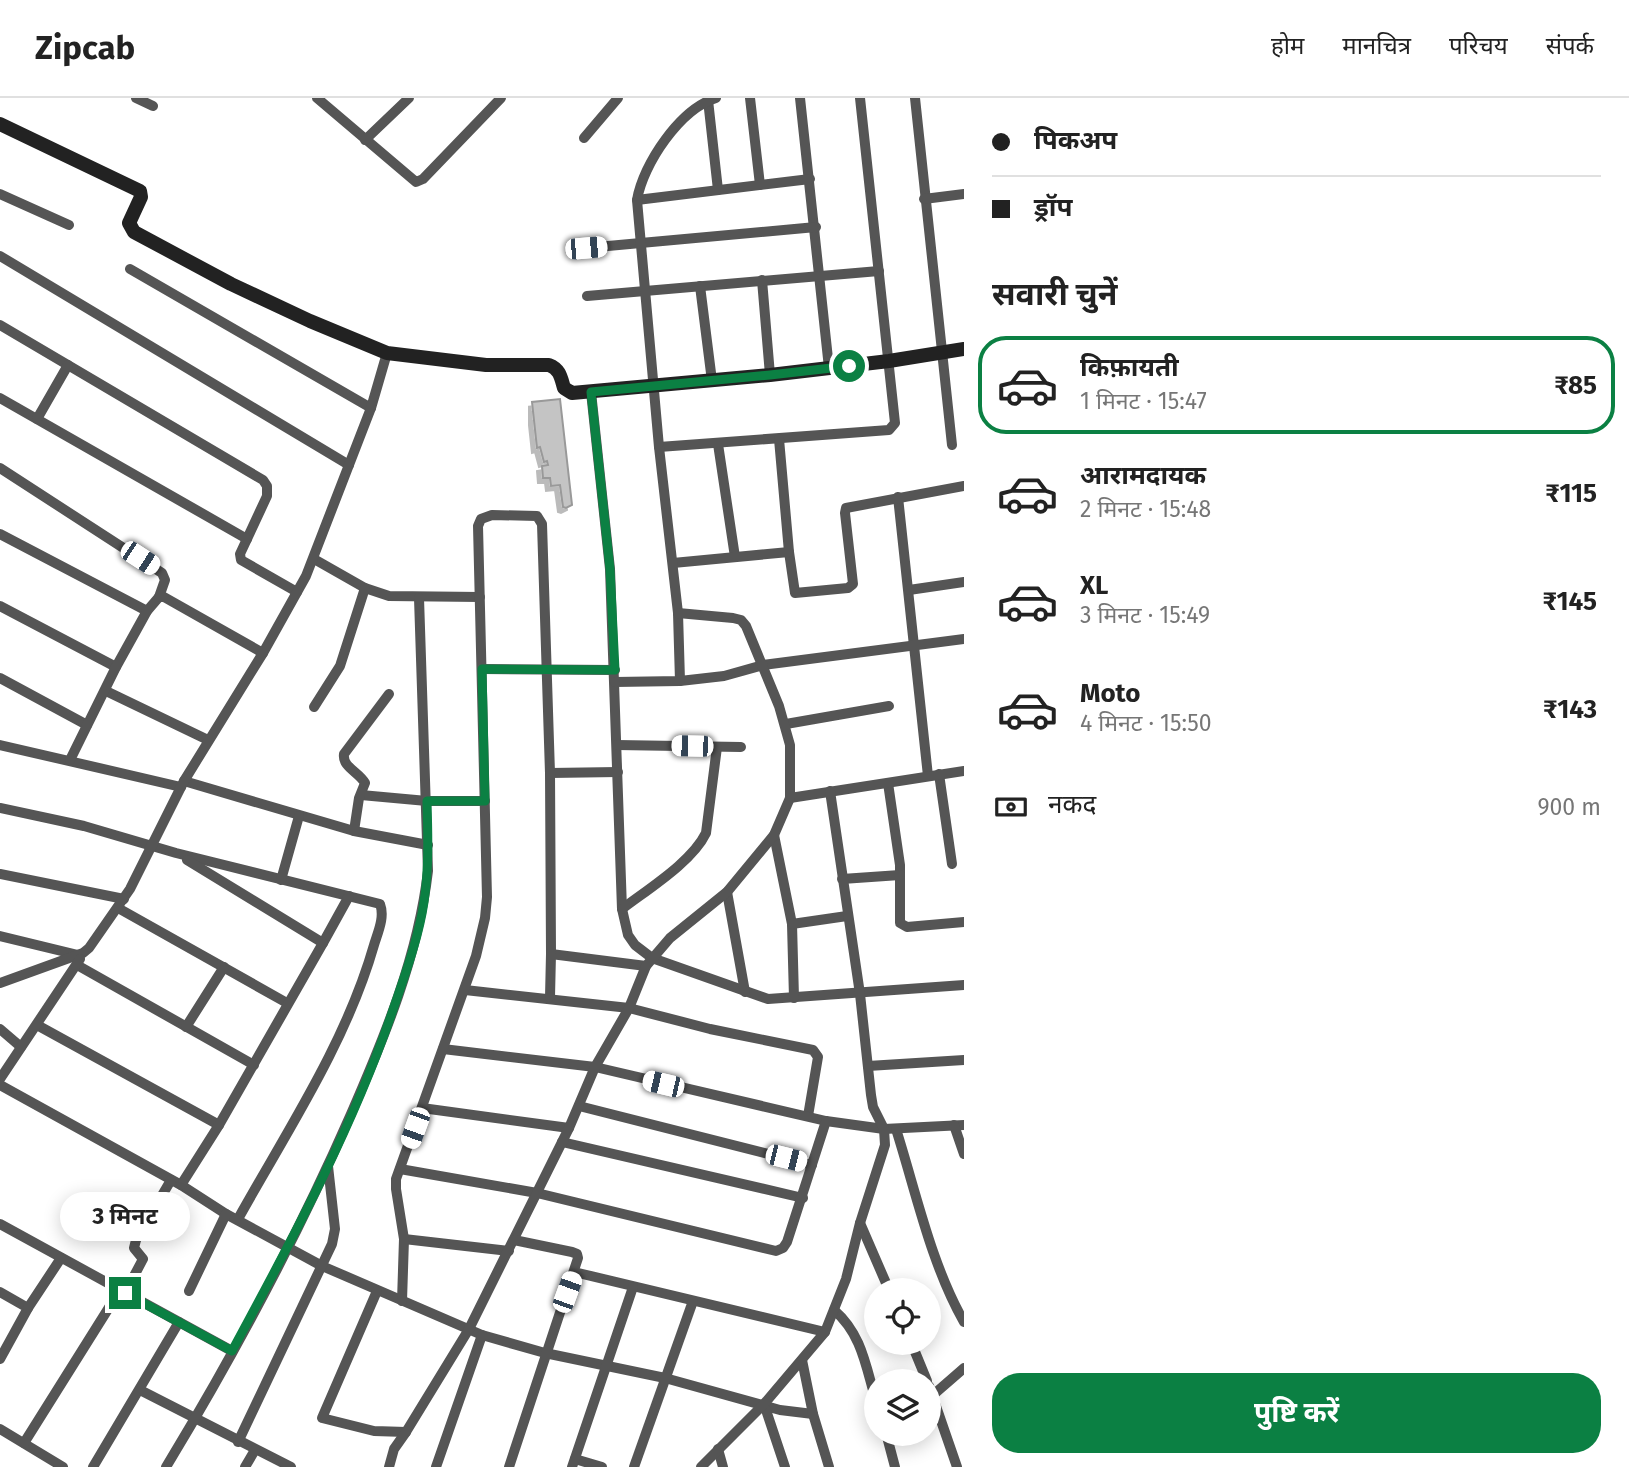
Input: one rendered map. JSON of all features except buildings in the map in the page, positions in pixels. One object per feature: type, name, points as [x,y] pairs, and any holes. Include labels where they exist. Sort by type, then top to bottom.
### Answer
[{"type":"street","points":[[136,98],[153,106]]},
{"type":"street","points":[[365,140],[409,98]]},
{"type":"street","points":[[320,99],[416,182],[501,98]]},
{"type":"street","points":[[583,138],[618,98]]},
{"type":"street","points":[[750,98],[760,185]]},
{"type":"street","points":[[800,98],[816,227],[829,368]]},
{"type":"street","points":[[659,447],[893,428],[895,423],[889,361],[860,98]]},
{"type":"street","points":[[915,98],[952,445]]},
{"type":"street","points":[[680,681],[678,613],[653,387],[637,200],[645,172],[660,147],[693,110],[712,99],[718,190]]},
{"type":"street","points":[[0,124],[140,191],[141,197],[129,223],[134,232],[243,289],[387,353],[486,365],[549,365],[559,372],[568,392],[591,392],[770,375],[964,349]]},
{"type":"street","points":[[637,200],[810,179]]},
{"type":"street","points":[[0,194],[69,225]]},
{"type":"street","points":[[924,199],[964,194]]},
{"type":"street","points":[[586,248],[816,227]]},
{"type":"street","points":[[0,256],[349,466]]},
{"type":"street","points":[[130,269],[371,408]]},
{"type":"street","points":[[587,296],[879,271]]},
{"type":"street","points":[[762,281],[770,375]]},
{"type":"street","points":[[700,286],[712,381]]},
{"type":"street","points":[[0,325],[263,480],[267,486],[267,496],[240,554],[241,560],[297,592]]},
{"type":"street","points":[[0,1079],[79,957],[96,939],[121,904],[183,784],[297,592],[314,559],[371,408],[387,353]]},
{"type":"street","points":[[37,419],[68,365]]},
{"type":"street","points":[[591,392],[610,569],[622,909],[628,935],[649,962]]},
{"type":"street","points":[[0,398],[247,539]]},
{"type":"street","points":[[779,439],[795,593],[851,587],[846,508],[964,486]]},
{"type":"street","points":[[719,444],[735,557]]},
{"type":"street","points":[[0,468],[162,573],[165,580],[159,597],[147,611],[116,667],[70,760]]},
{"type":"street","points":[[898,497],[914,644],[934,775],[952,864]]},
{"type":"street","points":[[402,1301],[404,1239],[396,1189],[400,1169],[465,990],[485,918],[487,897],[478,526],[481,519],[492,515],[537,516],[541,520],[550,773],[550,998]]},
{"type":"street","points":[[0,534],[147,611]]},
{"type":"street","points":[[673,563],[789,552]]},
{"type":"street","points":[[314,559],[365,588],[389,596],[480,597]]},
{"type":"street","points":[[909,590],[964,582]]},
{"type":"street","points":[[314,707],[340,666],[365,588]]},
{"type":"street","points":[[159,597],[164,597],[263,653]]},
{"type":"street","points":[[166,1467],[306,1215],[383,1042],[402,984],[424,905],[429,845],[419,598]]},
{"type":"street","points":[[0,606],[116,667]]},
{"type":"street","points":[[389,1467],[394,1449],[469,1329],[569,1128],[595,1068],[629,1008],[649,962],[670,938],[727,892],[774,835],[790,798],[791,767],[786,724],[741,620],[678,613]]},
{"type":"street","points":[[615,682],[680,681],[724,676],[763,666],[964,639]]},
{"type":"street","points":[[482,669],[615,670]]},
{"type":"street","points":[[0,678],[87,725]]},
{"type":"street","points":[[106,691],[208,740]]},
{"type":"street","points":[[354,831],[364,780],[345,764],[344,754],[389,694]]},
{"type":"street","points":[[786,724],[889,706]]},
{"type":"street","points":[[0,745],[183,784],[354,831],[429,845]]},
{"type":"street","points":[[617,745],[741,747]]},
{"type":"street","points":[[622,909],[677,866],[702,842],[706,833],[717,747]]},
{"type":"street","points":[[790,798],[964,771]]},
{"type":"street","points":[[550,773],[618,772]]},
{"type":"street","points":[[888,783],[900,875],[900,923],[903,926],[964,922]]},
{"type":"street","points":[[830,791],[860,994],[873,1107],[890,1129],[949,1292],[964,1322]]},
{"type":"street","points":[[361,795],[427,801],[485,801]]},
{"type":"street","points":[[0,808],[84,826],[281,880],[376,901],[382,908],[368,966],[341,1034],[238,1219]]},
{"type":"street","points":[[281,880],[299,816]]},
{"type":"street","points":[[774,835],[792,924],[794,998]]},
{"type":"street","points":[[176,853],[323,943]]},
{"type":"street","points":[[0,874],[121,904],[287,1003]]},
{"type":"street","points":[[842,879],[900,875]]},
{"type":"street","points":[[727,892],[746,992]]},
{"type":"street","points":[[24,1443],[143,1259],[134,1248],[136,1240],[219,1125],[349,896]]},
{"type":"street","points":[[792,924],[848,916]]},
{"type":"street","points":[[0,936],[79,957],[186,1027],[254,1065]]},
{"type":"street","points":[[551,954],[649,962],[768,999],[964,985]]},
{"type":"street","points":[[0,983],[79,957]]},
{"type":"street","points":[[186,1027],[224,967]]},
{"type":"street","points":[[465,990],[629,1008],[816,1052],[818,1057],[808,1116]]},
{"type":"street","points":[[37,1025],[219,1125]]},
{"type":"street","points":[[0,1029],[22,1047]]},
{"type":"street","points":[[443,1049],[595,1068],[826,1121],[890,1129],[959,1125],[964,1154]]},
{"type":"street","points":[[868,1066],[964,1060]]},
{"type":"street","points":[[0,1085],[176,1182],[287,1248],[377,1291],[482,1335],[545,1353],[665,1378],[795,1413],[813,1414]]},
{"type":"street","points":[[579,1106],[812,1165]]},
{"type":"street","points":[[422,1108],[569,1128]]},
{"type":"street","points":[[400,1169],[537,1193],[776,1251],[786,1245],[826,1121]]},
{"type":"street","points":[[701,1467],[764,1404],[825,1332],[846,1279],[860,1223],[890,1129]]},
{"type":"street","points":[[562,1142],[803,1198]]},
{"type":"street","points":[[238,1442],[335,1236],[328,1166]]},
{"type":"street","points":[[189,1291],[226,1214]]},
{"type":"street","points":[[860,1223],[883,1278]]},
{"type":"street","points":[[0,1224],[232,1351]]},
{"type":"street","points":[[404,1239],[509,1251]]},
{"type":"street","points":[[509,1467],[578,1258],[575,1253],[514,1240]]},
{"type":"street","points":[[0,1357],[61,1258]]},
{"type":"street","points":[[574,1272],[825,1332]]},
{"type":"street","points":[[601,1467],[574,1463],[633,1287]]},
{"type":"street","points":[[377,1291],[322,1418],[374,1431],[406,1432]]},
{"type":"street","points":[[0,1292],[29,1308]]},
{"type":"street","points":[[634,1467],[693,1301]]},
{"type":"street","points":[[834,1310],[848,1322],[859,1343],[867,1369]]},
{"type":"street","points":[[93,1467],[178,1322]]},
{"type":"street","points":[[436,1467],[482,1335]]},
{"type":"street","points":[[802,1360],[813,1414],[829,1467]]},
{"type":"street","points":[[941,1384],[964,1368]]},
{"type":"street","points":[[140,1390],[194,1420],[291,1467]]},
{"type":"street","points":[[764,1404],[785,1467]]},
{"type":"street","points":[[941,1417],[957,1467]]},
{"type":"street","points":[[0,1429],[63,1467]]},
{"type":"street","points":[[953,1449],[964,1441]]},
{"type":"street","points":[[889,1446],[895,1467]]},
{"type":"street","points":[[718,1449],[723,1467]]},
{"type":"street","points":[[245,1467],[255,1450]]},
{"type":"route","points":[[125,1293],[232,1351],[306,1215],[383,1042],[424,905],[429,845],[427,801],[485,801],[482,669],[615,670],[610,569],[591,392],[849,366]]}]
